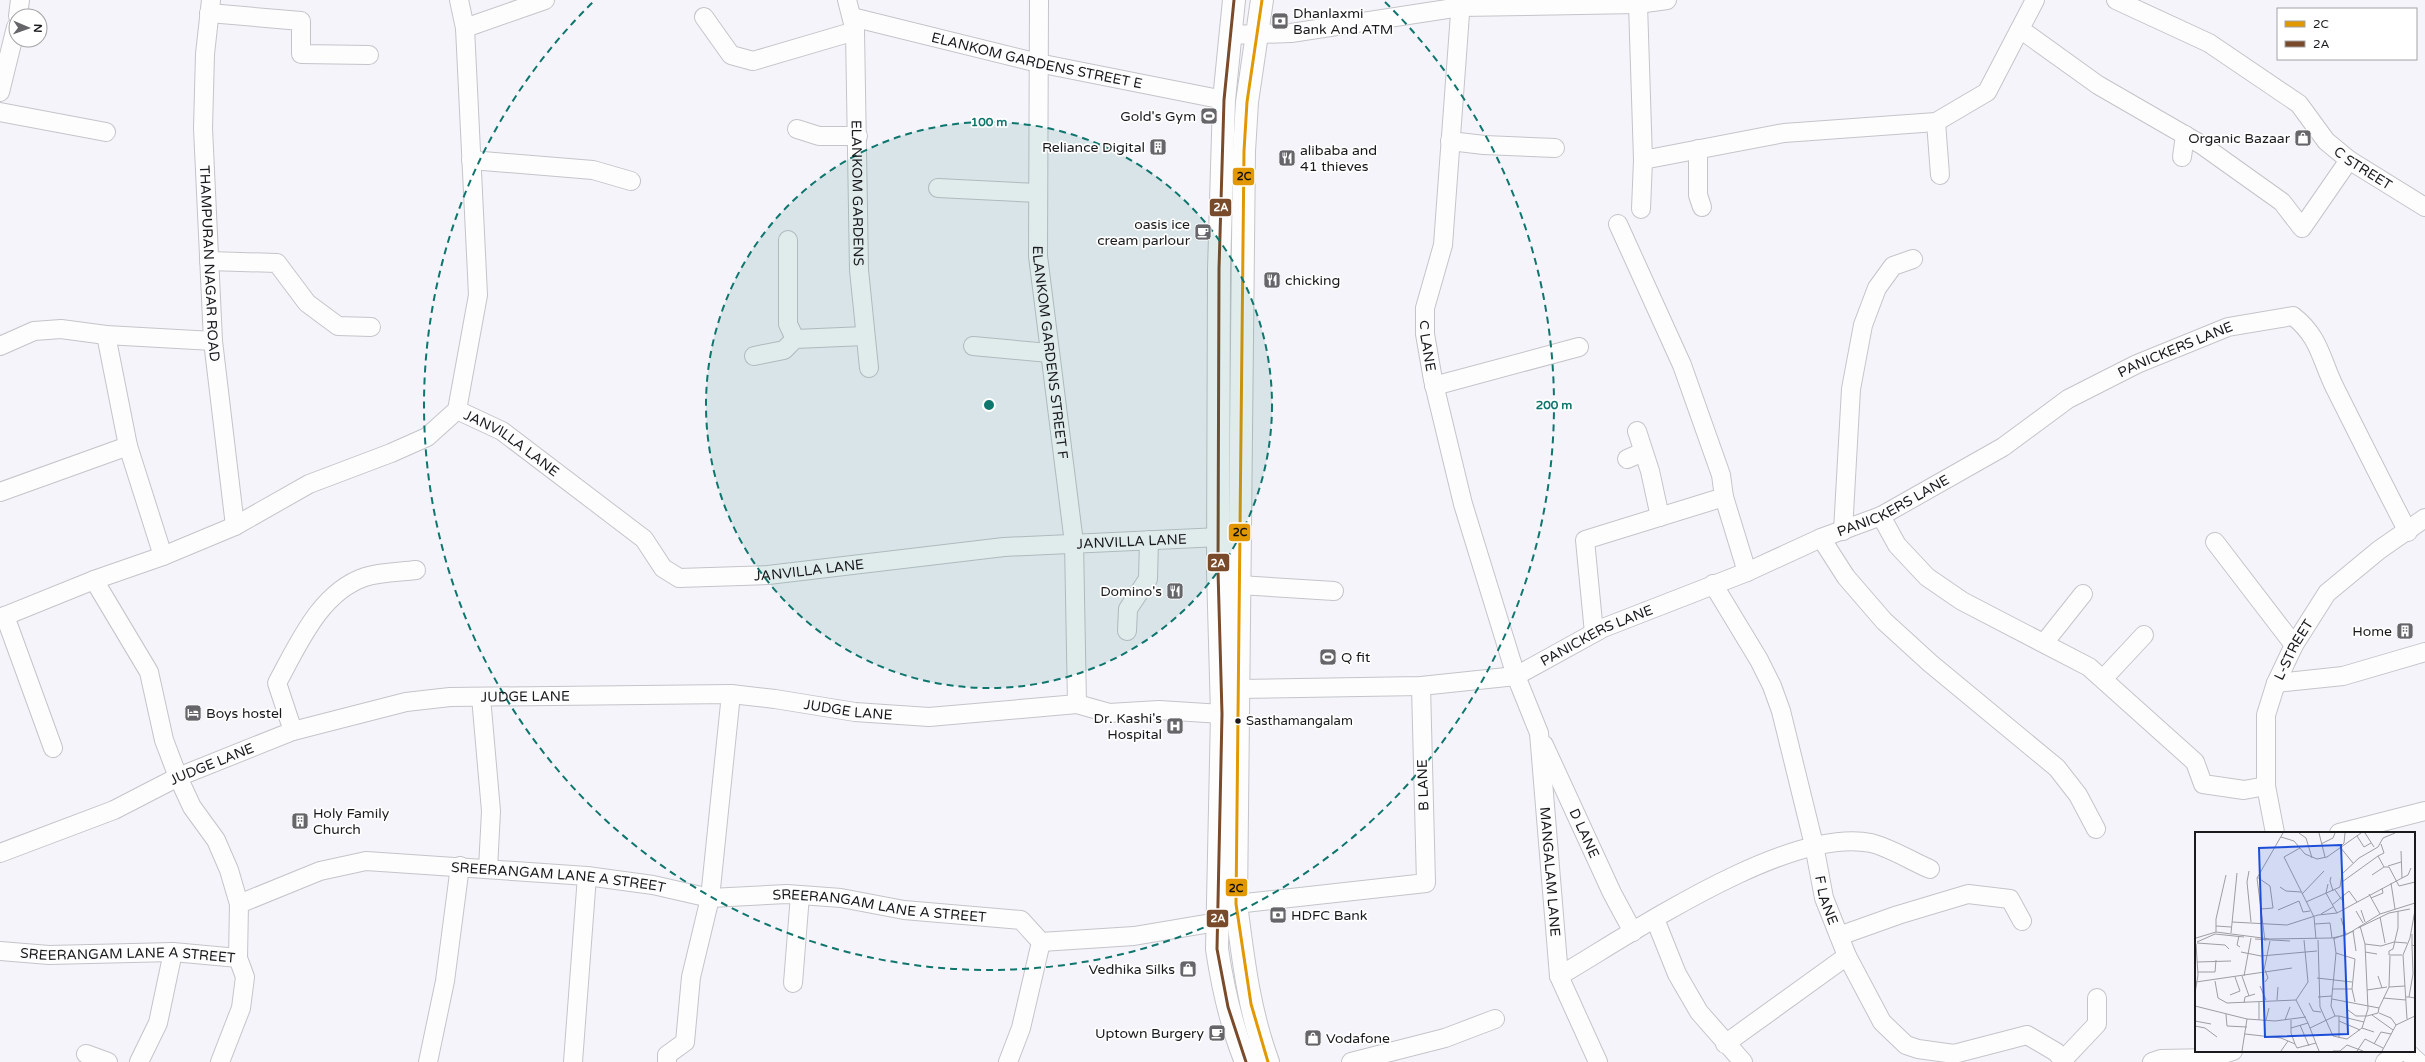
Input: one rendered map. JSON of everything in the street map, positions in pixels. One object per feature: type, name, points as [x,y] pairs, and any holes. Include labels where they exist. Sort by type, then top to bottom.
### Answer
[{"type":"main road","points":[[1234,0],[1229,35],[1224,100],[1221,194],[1220,537],[1222,714],[1217,950],[1223,988],[1234,1031],[1246,1062]]},
{"type":"main road","points":[[1262,0],[1247,102],[1244,151],[1245,196],[1240,356],[1236,904],[1247,988],[1258,1034],[1268,1062]]},
{"type":"main road","points":[[1221,194],[1245,196]]},
{"type":"street","points":[[53,748],[2,617],[94,580],[163,556],[235,526],[309,484],[391,453],[427,437],[457,410],[478,295],[465,28],[460,0]]},
{"type":"street","points":[[465,28],[545,0]]},
{"type":"street","name":"ELANKOM GARDENS STREET F","points":[[1039,0],[1038,256],[1049,353],[1074,542],[1077,704]]},
{"type":"street","points":[[1229,35],[1291,33],[1460,3],[1638,4],[1667,0]]},
{"type":"street","points":[[1643,160],[1784,133],[1936,122],[1987,92],[2035,0]]},
{"type":"street","name":"C STREET","points":[[2116,0],[2209,43],[2299,104],[2326,141],[2349,160],[2425,207]]},
{"type":"street","name":"C LANE","points":[[1460,3],[1443,245],[1424,308],[1425,334],[1434,386],[1463,504],[1516,676]]},
{"type":"street","points":[[1638,4],[1643,160],[1641,209]]},
{"type":"street","points":[[210,7],[301,21],[301,54],[369,55]]},
{"type":"street","name":"THAMPURAN NAGAR ROAD","points":[[210,7],[205,54],[203,128],[209,261],[213,341],[235,526]]},
{"type":"street","points":[[704,17],[731,55],[754,61],[851,16]]},
{"type":"street","name":"ELANKOM GARDENS STREET E","points":[[851,16],[1038,63],[1224,100]]},
{"type":"street","name":"ELANKOM GARDENS","points":[[851,16],[858,136],[859,270],[869,368]]},
{"type":"street","points":[[2020,29],[2098,85],[2185,135],[2282,202],[2302,228],[2349,160]]},
{"type":"street","points":[[0,92],[11,48]]},
{"type":"street","points":[[0,112],[106,132]]},
{"type":"street","points":[[1936,122],[1940,175]]},
{"type":"street","points":[[797,129],[819,136],[858,136]]},
{"type":"street","points":[[2182,157],[2185,135]]},
{"type":"street","points":[[1450,141],[1484,146],[1555,148]]},
{"type":"street","points":[[1698,149],[1698,195],[1702,207]]},
{"type":"street","points":[[471,160],[593,170],[631,181]]},
{"type":"street","points":[[938,188],[1038,192]]},
{"type":"street","points":[[1618,224],[1682,365],[1721,475],[1724,497],[1747,572]]},
{"type":"street","points":[[788,240],[788,324],[795,339]]},
{"type":"street","points":[[1843,531],[1850,389],[1863,325],[1877,288],[1893,266],[1913,260]]},
{"type":"street","points":[[209,261],[277,263],[306,303],[338,326],[371,327]]},
{"type":"street","name":"PANICKERS LANE","points":[[1238,689],[1421,686],[1516,676],[1594,633],[1713,584],[1747,572],[1821,538],[1880,516],[2003,447],[2068,399],[2137,364],[2228,327],[2293,316],[2306,326],[2319,347],[2333,384],[2408,532]]},
{"type":"street","points":[[0,346],[34,331],[61,329],[106,335],[213,341]]},
{"type":"street","points":[[106,335],[128,446],[163,556]]},
{"type":"street","points":[[754,356],[784,350],[795,339],[865,336]]},
{"type":"street","points":[[973,346],[1049,353]]},
{"type":"street","points":[[1434,386],[1579,348]]},
{"type":"street","name":"JANVILLA LANE","points":[[457,410],[502,431],[644,539],[663,568],[680,578],[768,575],[936,554],[1074,542],[1220,537]]},
{"type":"street","points":[[1637,431],[1644,452],[1660,517]]},
{"type":"street","points":[[0,492],[128,446]]},
{"type":"street","points":[[1627,459],[1644,452]]},
{"type":"street","points":[[1594,633],[1585,540],[1724,497]]},
{"type":"street","points":[[1880,516],[1897,545],[1927,577],[1962,601],[2089,667],[2195,762],[2203,784],[2244,790],[2266,786]]},
{"type":"street","name":"L-STREET","points":[[2276,832],[2266,786],[2266,715],[2276,683],[2294,645],[2327,593],[2378,550],[2408,532],[2425,518]]},
{"type":"street","points":[[1821,538],[1846,577],[1884,621],[1930,663],[2057,768],[2078,795],[2096,829]]},
{"type":"street","points":[[1127,631],[1128,610],[1148,579],[1149,540]]},
{"type":"street","points":[[2215,542],[2294,645]]},
{"type":"street","points":[[293,731],[277,682],[307,629],[335,595],[365,577],[416,570]]},
{"type":"street","points":[[94,580],[149,672],[164,740],[178,777],[192,807],[216,840],[229,870],[239,904]]},
{"type":"street","name":"F LANE","points":[[1713,584],[1759,660],[1772,686],[1781,711],[1814,846],[1824,898],[1847,956],[1882,1022],[1906,1045],[1957,1058],[2027,1035],[2056,1052],[2064,1061]]},
{"type":"street","points":[[1239,585],[1334,591]]},
{"type":"street","points":[[2044,643],[2083,594]]},
{"type":"street","points":[[2103,679],[2144,635]]},
{"type":"street","points":[[2276,683],[2343,676],[2425,652]]},
{"type":"street","name":"MANGALAM LANE","points":[[1516,676],[1539,733],[1559,976],[1598,1062]]},
{"type":"street","name":"B LANE","points":[[1236,904],[1325,896],[1426,883],[1421,686]]},
{"type":"street","points":[[667,1062],[668,1055],[685,1042],[691,977],[710,898],[731,694]]},
{"type":"street","name":"JUDGE LANE","points":[[0,853],[114,810],[178,777],[293,731],[406,702],[450,697],[481,696],[731,694],[775,699],[855,712],[929,717],[1077,704]]},
{"type":"street","points":[[481,696],[491,811],[488,869]]},
{"type":"street","points":[[1077,704],[1109,713],[1159,710],[1222,714]]},
{"type":"street","name":"D LANE","points":[[1539,733],[1612,893],[1633,932]]},
{"type":"street","points":[[2343,832],[2425,812]]},
{"type":"street","points":[[1559,976],[1704,889],[1814,846],[1839,843],[1872,844],[1930,869]]},
{"type":"street","name":"SREERANGAM LANE A STREET","points":[[0,951],[50,955],[173,952],[238,958],[239,904],[320,872],[366,861],[460,866],[587,876],[653,885],[710,898],[800,895],[841,898],[904,910],[1021,920],[1041,942]]},
{"type":"street","points":[[428,1062],[444,981],[460,866]]},
{"type":"street","name":"SREERANGAM LANE A STREET","points":[[573,1062],[587,876]]},
{"type":"street","points":[[1839,936],[1898,915],[1968,894],[2010,899],[2022,921]]},
{"type":"street","points":[[793,983],[800,895]]},
{"type":"street","points":[[1655,919],[1676,974],[1699,1012],[1725,1044],[1743,1062]]},
{"type":"street","points":[[1008,1062],[1021,1028],[1041,942],[1134,936],[1217,922]]},
{"type":"street","points":[[138,1062],[158,1023],[173,952]]},
{"type":"street","points":[[1725,1044],[1847,956]]},
{"type":"street","points":[[220,1062],[241,1008],[245,977],[238,958]]},
{"type":"street","points":[[2064,1061],[2097,1024],[2097,998]]},
{"type":"street","points":[[1351,1062],[1445,1038],[1496,1019]]},
{"type":"street","points":[[2152,1062],[2161,1059],[2211,1058],[2230,1052]]},
{"type":"street","points":[[2385,1062],[2400,1052]]},
{"type":"street","points":[[2407,1052],[2412,1062]]},
{"type":"street","points":[[2407,1052],[2418,1062]]},
{"type":"street","points":[[86,1054],[108,1062]]},
{"type":"transit line","name":"2A","points":[[1234,0],[1224,100],[1219,269],[1218,571],[1222,714],[1217,949],[1228,1007],[1246,1062]]},
{"type":"transit line","name":"2C","points":[[1262,0],[1247,102],[1244,151],[1236,904],[1251,1004],[1268,1062]]},
{"type":"place","name":"Dhanlaxmi Bank And ATM","points":[[1280,21]]},
{"type":"place","name":"Gold's Gym","points":[[1209,116]]},
{"type":"place","name":"Organic Bazaar","points":[[2303,138]]},
{"type":"place","name":"Reliance Digital","points":[[1158,147]]},
{"type":"place","name":"alibaba and 41 thieves","points":[[1287,158]]},
{"type":"place","name":"oasis ice cream parlour","points":[[1203,232]]},
{"type":"place","name":"chicking","points":[[1272,280]]},
{"type":"place","name":"Domino's","points":[[1175,591]]},
{"type":"place","name":"Home","points":[[2405,631]]},
{"type":"place","name":"Q fit","points":[[1328,657]]},
{"type":"place","name":"Boys hostel","points":[[193,713]]},
{"type":"place","name":"Sasthamangalam","points":[[1238,721]]},
{"type":"place","name":"Dr. Kashi's Hospital","points":[[1175,726]]},
{"type":"place","name":"Holy Family Church","points":[[300,821]]},
{"type":"place","name":"HDFC Bank","points":[[1278,915]]},
{"type":"place","name":"Vedhika Silks","points":[[1188,969]]},
{"type":"place","name":"Uptown Burgery","points":[[1217,1033]]},
{"type":"place","name":"Vodafone","points":[[1313,1038]]}]
